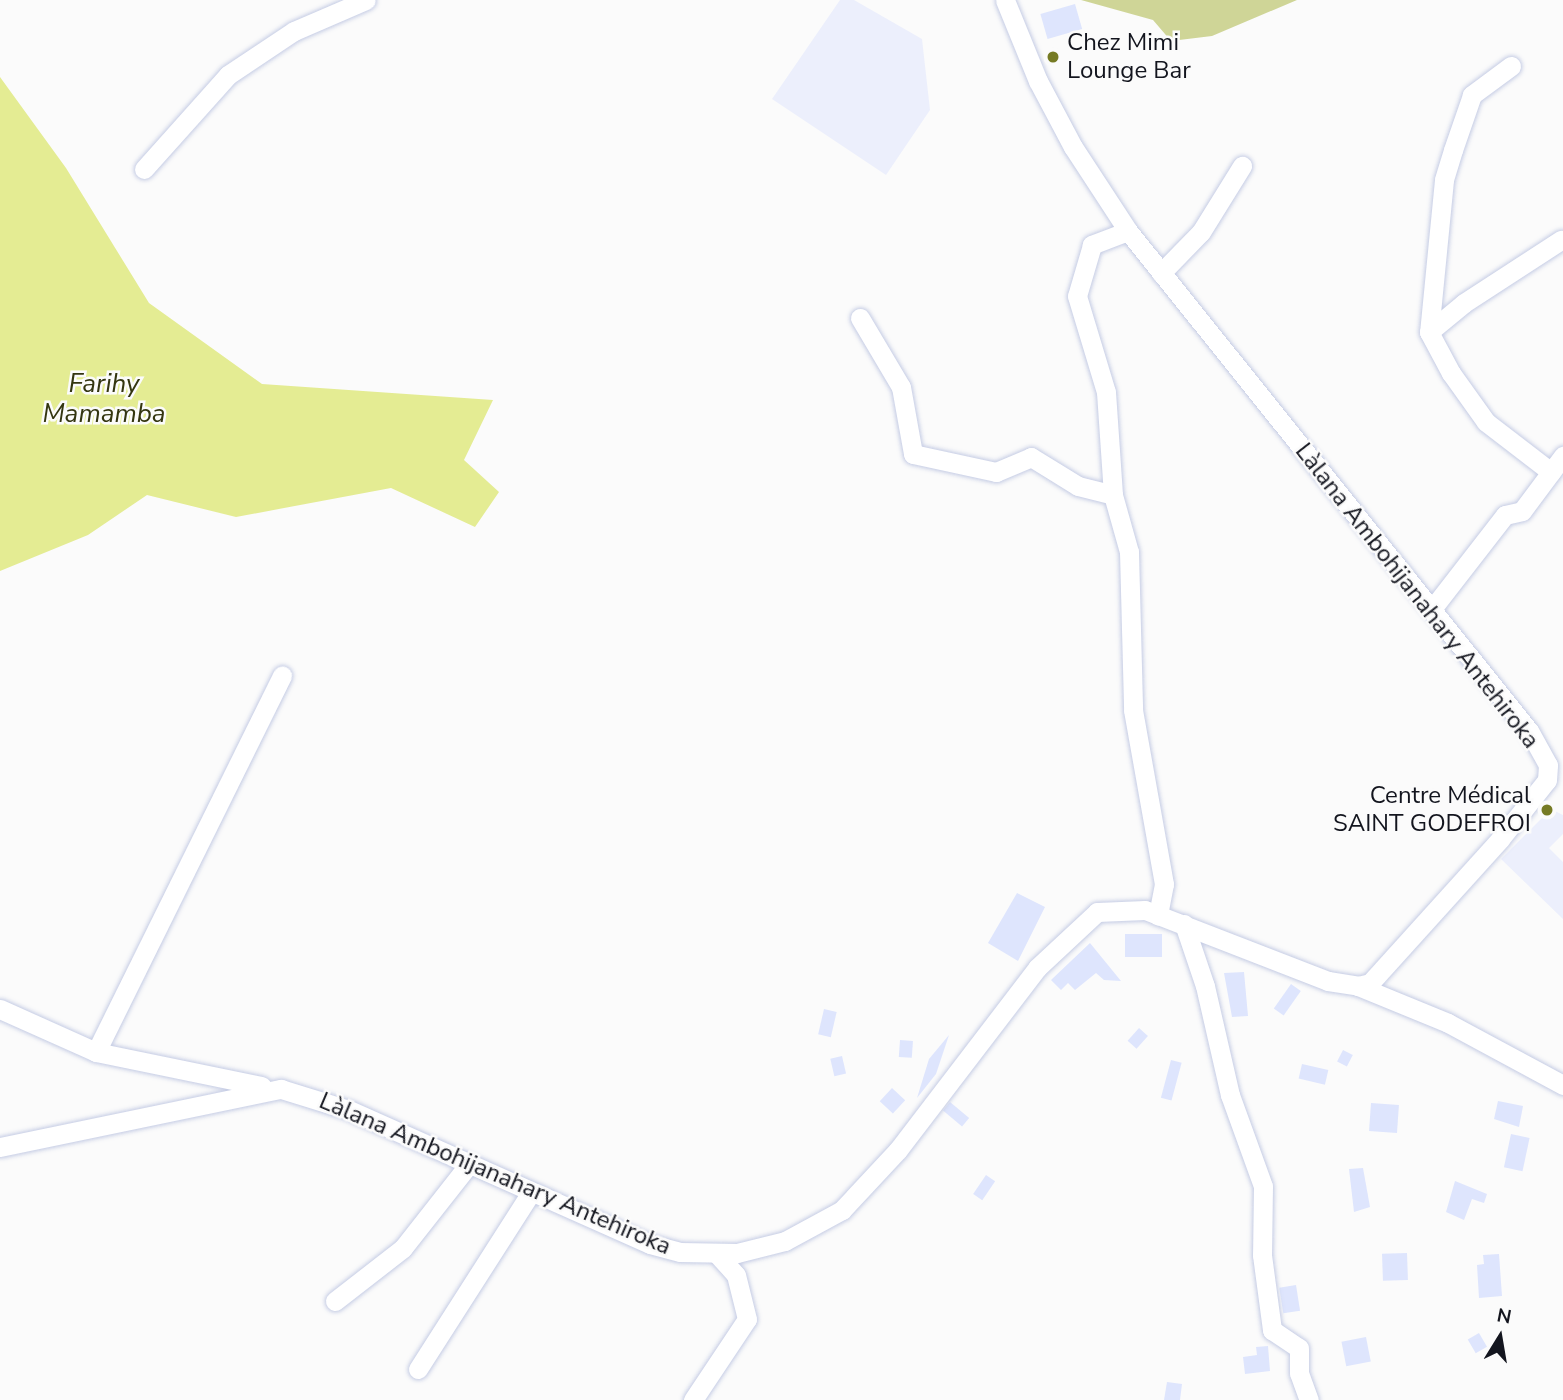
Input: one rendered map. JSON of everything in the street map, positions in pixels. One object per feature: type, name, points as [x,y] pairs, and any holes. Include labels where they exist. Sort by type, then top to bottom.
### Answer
[{"type":"street","points":[[144,169],[228,75],[294,31],[366,0]]},
{"type":"street","name":"Làlana Ambohijanahary Antehiroka","points":[[0,1147],[281,1089],[349,1110],[650,1244],[680,1252],[717,1254],[785,1241],[842,1210],[898,1150],[1037,968],[1084,923],[1111,908],[1158,915],[1328,981],[1358,986],[1370,983],[1556,787],[1548,765],[1529,731],[1129,231],[1073,147],[1038,81],[1005,0]]},
{"type":"street","points":[[1433,609],[1505,515],[1522,511],[1557,464],[1486,422],[1451,373],[1429,332],[1444,180],[1452,150],[1472,95],[1511,66]]},
{"type":"street","points":[[1161,273],[1201,232],[1242,166]]},
{"type":"street","points":[[1129,231],[1092,244],[1077,296],[1106,392],[1113,495],[1129,552],[1133,710],[1164,884],[1158,915]]},
{"type":"street","points":[[1429,332],[1464,303],[1561,240]]},
{"type":"street","points":[[860,318],[901,387],[913,454],[996,472],[1031,457],[1078,485],[1113,495]]},
{"type":"street","points":[[96,1052],[282,675]]},
{"type":"street","points":[[1184,924],[1205,986],[1223,1073],[1263,1186],[1262,1255],[1272,1331],[1298,1348],[1299,1373],[1309,1400]]},
{"type":"street","points":[[1358,986],[1448,1023],[1563,1085]]},
{"type":"street","points":[[0,1009],[96,1052],[281,1089]]},
{"type":"street","points":[[335,1301],[403,1248],[468,1164]]},
{"type":"street","points":[[418,1369],[531,1192]]},
{"type":"street","points":[[693,1400],[747,1320],[736,1275],[717,1254]]},
{"type":"shaded area","points":[[840,0],[854,0],[922,39],[930,110],[886,175],[772,99]]},
{"type":"shaded area","points":[[1081,0],[1297,0],[1212,36],[1171,41],[1153,20]]},
{"type":"shaded area","points":[[1551,809],[1563,815],[1563,834],[1549,848],[1563,862],[1563,919],[1501,859]]},
{"type":"water","name":"Farihy Mamamba","points":[[0,77],[66,168],[149,303],[262,384],[493,400],[464,460],[499,492],[475,527],[391,488],[236,517],[147,495],[88,535],[0,571]]},
{"type":"building","points":[[1075,4],[1082,29],[1048,39],[1040,14]]},
{"type":"building","points":[[1017,893],[1045,907],[1018,961],[988,943]]},
{"type":"building","points":[[1125,934],[1162,934],[1162,957],[1125,957]]},
{"type":"building","points":[[1090,943],[1121,981],[1104,980],[1096,973],[1075,990],[1068,983],[1061,990],[1051,980]]},
{"type":"building","points":[[1244,972],[1248,1016],[1232,1017],[1224,973]]},
{"type":"building","points":[[1291,984],[1301,991],[1284,1015],[1274,1009]]},
{"type":"building","points":[[824,1009],[837,1012],[831,1037],[818,1034]]},
{"type":"building","points":[[1139,1028],[1148,1036],[1137,1049],[1128,1041]]},
{"type":"building","points":[[949,1035],[936,1074],[917,1098],[929,1059]]},
{"type":"building","points":[[900,1040],[913,1041],[912,1058],[899,1057]]},
{"type":"building","points":[[1343,1050],[1353,1055],[1347,1067],[1337,1062]]},
{"type":"building","points":[[842,1056],[846,1074],[834,1076],[830,1059]]},
{"type":"building","points":[[1171,1060],[1182,1063],[1172,1101],[1161,1098]]},
{"type":"building","points":[[1302,1064],[1328,1070],[1325,1085],[1299,1079]]},
{"type":"building","points":[[892,1088],[905,1100],[893,1113],[880,1101]]},
{"type":"building","points":[[1498,1101],[1523,1106],[1519,1127],[1494,1119]]},
{"type":"building","points":[[950,1102],[969,1118],[962,1126],[943,1110]]},
{"type":"building","points":[[1371,1103],[1399,1105],[1397,1133],[1369,1131]]},
{"type":"building","points":[[1511,1134],[1530,1138],[1523,1171],[1504,1167]]},
{"type":"building","points":[[1363,1168],[1370,1207],[1354,1212],[1349,1169]]},
{"type":"building","points":[[986,1175],[995,1181],[982,1200],[973,1194]]},
{"type":"building","points":[[1455,1181],[1487,1194],[1484,1203],[1472,1199],[1464,1220],[1446,1212]]},
{"type":"building","points":[[1407,1253],[1408,1280],[1383,1281],[1382,1254]]},
{"type":"building","points":[[1499,1254],[1502,1296],[1479,1298],[1477,1265],[1484,1264],[1483,1255]]},
{"type":"building","points":[[1296,1285],[1300,1311],[1283,1313],[1279,1288]]},
{"type":"building","points":[[1479,1333],[1487,1347],[1476,1353],[1468,1340]]},
{"type":"building","points":[[1366,1337],[1371,1362],[1346,1366],[1341,1342]]},
{"type":"building","points":[[1268,1346],[1270,1371],[1245,1374],[1243,1357],[1257,1355],[1256,1347]]},
{"type":"building","points":[[1167,1382],[1182,1384],[1180,1400],[1164,1400]]},
{"type":"place","name":"Chez Mimi Lounge Bar","points":[[1053,57]]},
{"type":"place","name":"Centre Médical SAINT GODEFROI","points":[[1547,810]]}]
